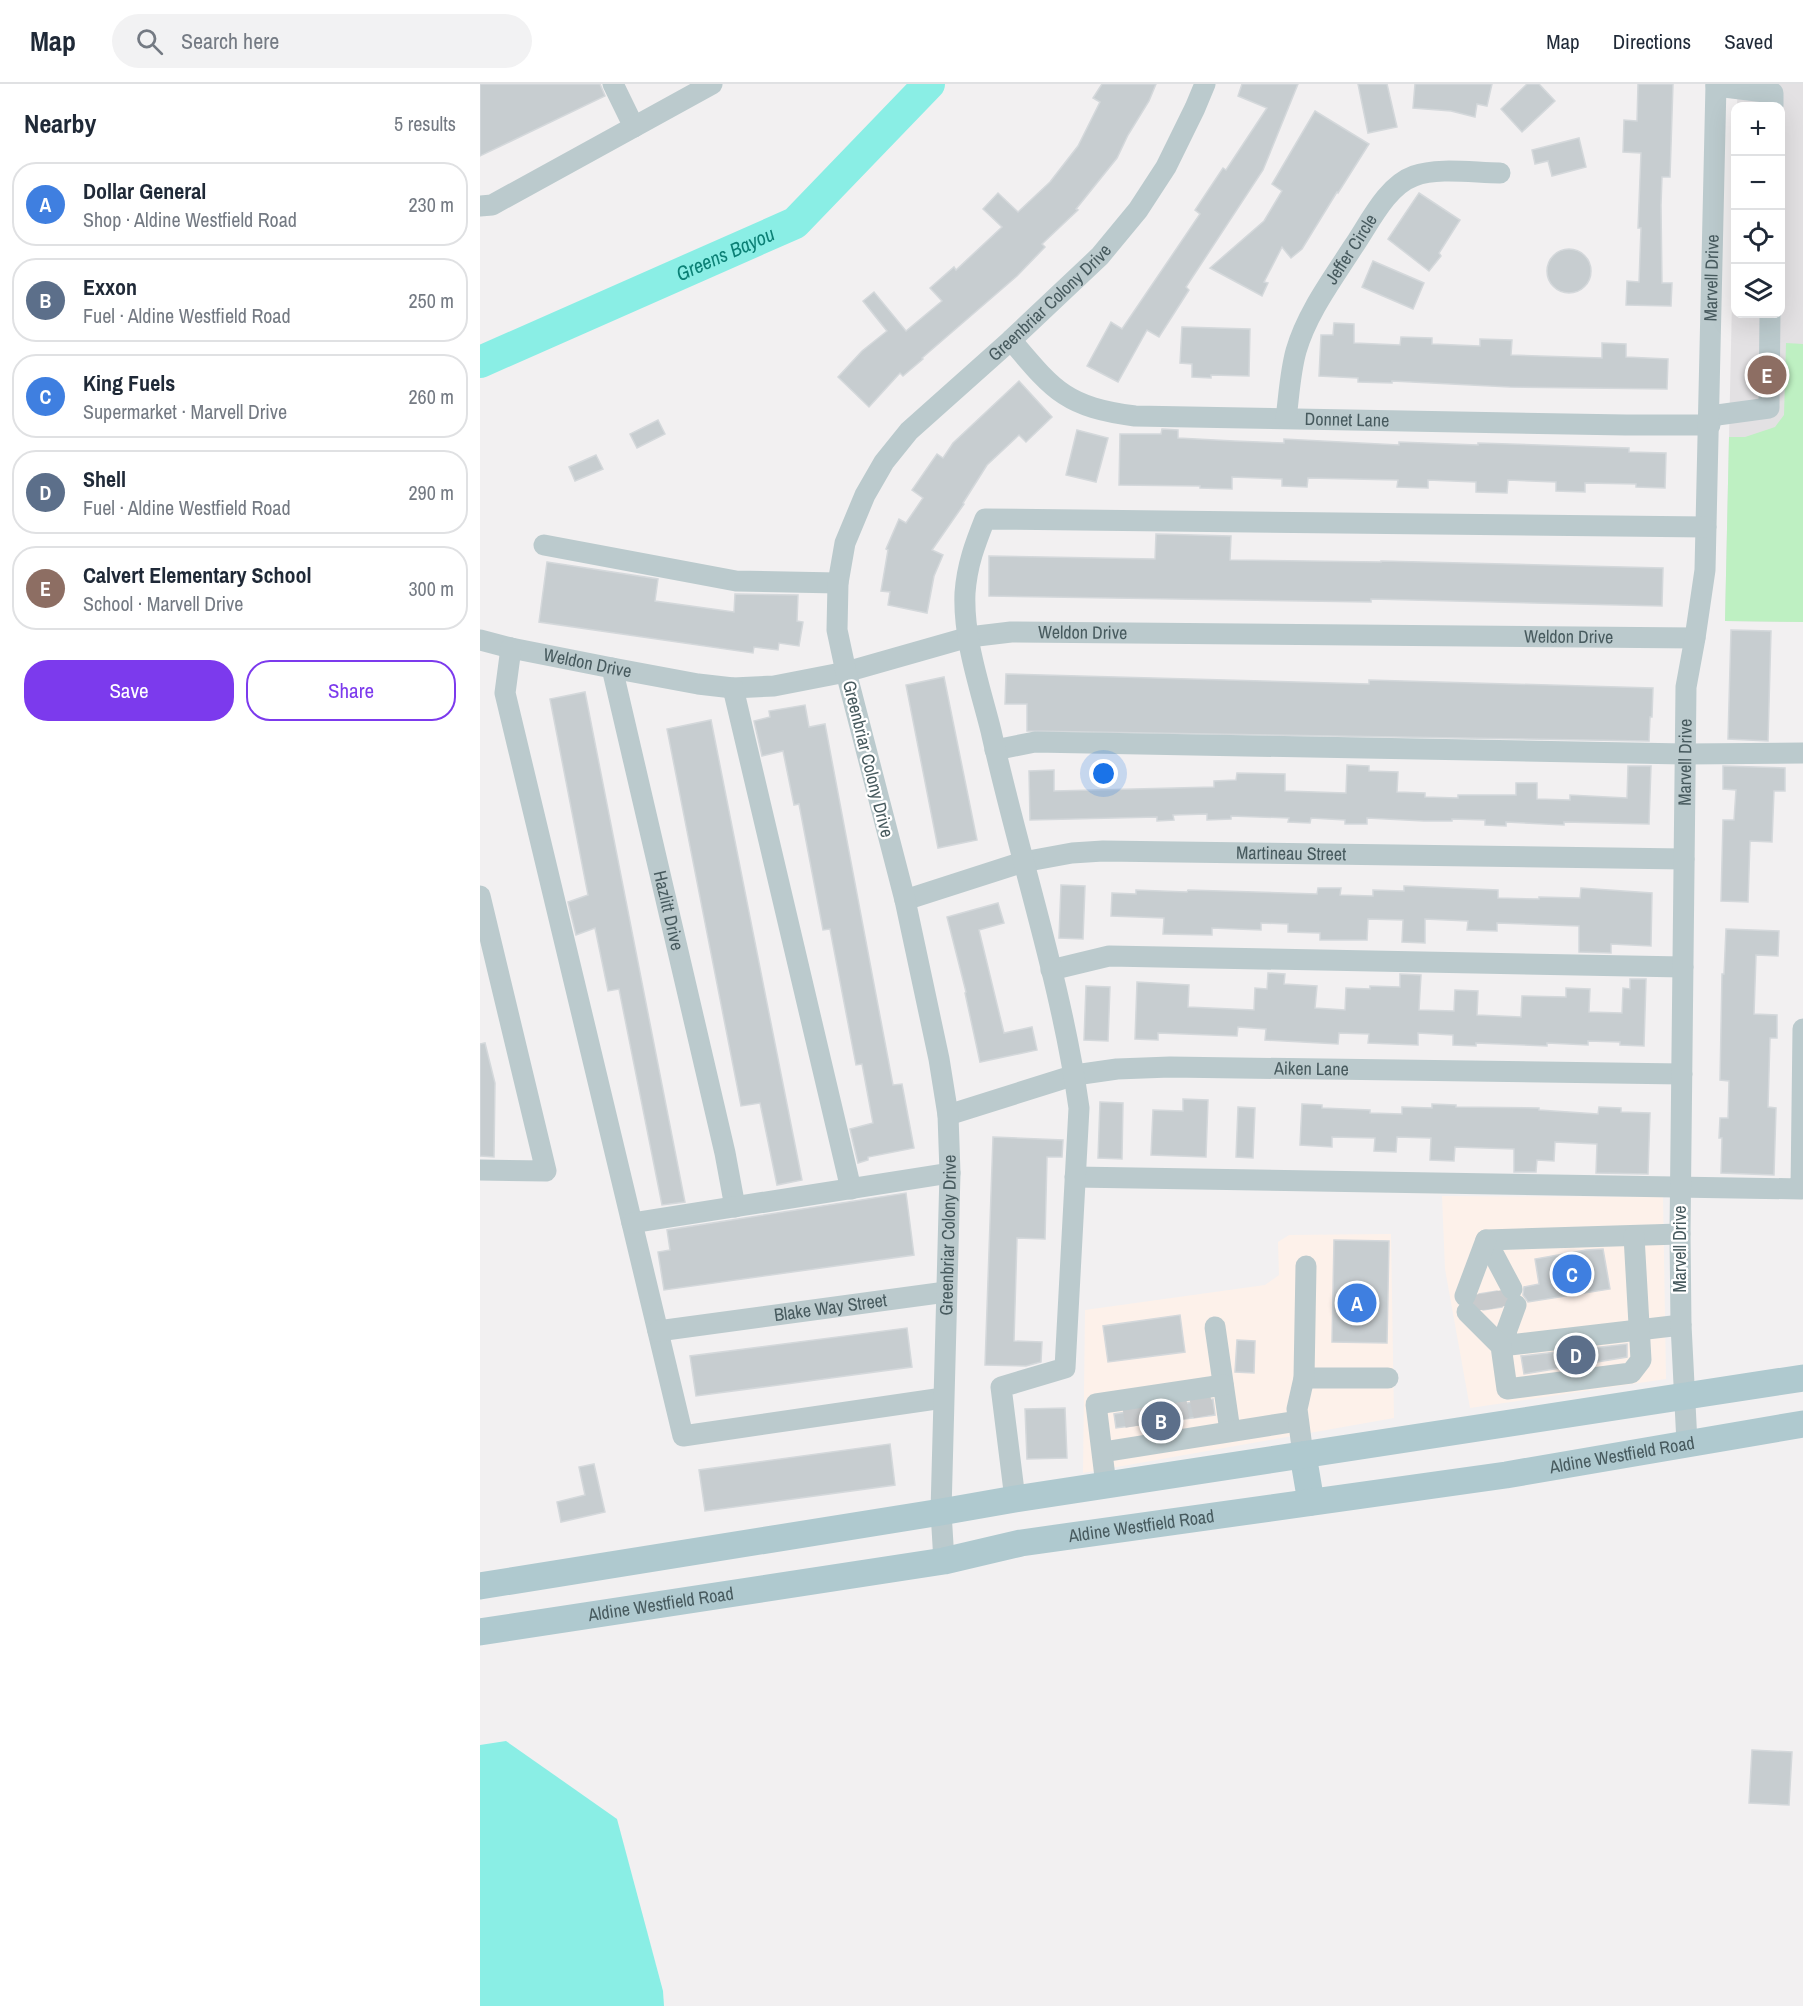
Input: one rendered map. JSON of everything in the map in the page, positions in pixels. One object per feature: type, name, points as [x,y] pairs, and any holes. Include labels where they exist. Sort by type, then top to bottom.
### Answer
[{"type":"main road","points":[[480,1586],[1015,1499],[1803,1378]]},
{"type":"main road","name":"Aldine Westfield Road","points":[[480,1632],[944,1561],[1020,1543],[1506,1474],[1803,1424]]},
{"type":"main road","points":[[1303,1455],[1311,1502]]},
{"type":"street","points":[[613,84],[634,128]]},
{"type":"street","points":[[480,206],[492,205],[712,84]]},
{"type":"street","name":"Greenbriar Colony Drive","points":[[944,1561],[941,1512],[950,1173],[948,1115],[939,1059],[904,900],[837,630],[838,583],[845,543],[865,495],[884,462],[909,431],[1011,340],[1100,255],[1138,210],[1166,167],[1205,84]]},
{"type":"street","points":[[1716,85],[1773,93],[1773,102]]},
{"type":"street","name":"Marvell Drive","points":[[1687,1443],[1681,1324],[1680,1234],[1686,687],[1705,570],[1716,85]]},
{"type":"street","name":"Jeffer Circle","points":[[1286,418],[1296,349],[1307,324],[1368,221],[1398,185],[1413,176],[1430,172],[1500,173]]},
{"type":"street","name":"Donnet Lane","points":[[1011,340],[1056,390],[1085,406],[1111,413],[1135,416],[1626,425],[1710,420],[1769,408],[1770,318]]},
{"type":"street","points":[[1015,1499],[1001,1387],[1065,1368],[1079,1108],[1075,1075],[1051,970],[969,637],[965,595],[968,562],[985,519],[1706,527]]},
{"type":"street","points":[[544,545],[736,581],[838,583]]},
{"type":"street","name":"Weldon Drive","points":[[480,640],[612,668],[733,688],[774,686],[846,672],[969,637],[1011,632],[1695,638]]},
{"type":"street","points":[[511,648],[505,693],[683,1436],[943,1398]]},
{"type":"street","name":"Hazlitt Drive","points":[[612,668],[735,1207]]},
{"type":"street","points":[[733,688],[851,1188]]},
{"type":"street","points":[[995,750],[1035,742],[1685,754],[1803,753]]},
{"type":"street","name":"Martineau Street","points":[[904,900],[1023,862],[1072,853],[1103,851],[1684,860]]},
{"type":"street","points":[[480,896],[546,1171],[480,1170]]},
{"type":"street","points":[[1051,970],[1108,956],[1683,967]]},
{"type":"street","points":[[1075,1177],[1801,1189],[1803,1029]]},
{"type":"street","name":"Aiken Lane","points":[[948,1115],[1075,1075],[1117,1069],[1170,1067],[1682,1074]]},
{"type":"street","points":[[632,1223],[950,1173]]},
{"type":"street","points":[[1486,1240],[1680,1234]]},
{"type":"street","points":[[1486,1240],[1490,1301],[1501,1346],[1507,1389],[1631,1373],[1641,1360],[1634,1236]]},
{"type":"street","points":[[1486,1240],[1490,1301],[1501,1346]]},
{"type":"street","points":[[1303,1455],[1297,1409],[1304,1378],[1306,1266]]},
{"type":"street","name":"Blake Way Street","points":[[658,1331],[946,1292]]},
{"type":"street","points":[[1501,1346],[1681,1324]]},
{"type":"street","points":[[1215,1327],[1230,1431]]},
{"type":"street","points":[[1304,1378],[1388,1378]]},
{"type":"street","points":[[1106,1485],[1096,1404],[1145,1418],[1203,1409],[1223,1385]]},
{"type":"street","points":[[1103,1452],[1145,1418],[1203,1409],[1230,1431],[1299,1421]]},
{"type":"shaded area","points":[[1738,84],[1803,84],[1803,622],[1725,621],[1732,318],[1785,318],[1785,102],[1737,102]]},
{"type":"shaded area","points":[[1442,1196],[1663,1197],[1666,1379],[1470,1408],[1445,1269]]},
{"type":"shaded area","points":[[1391,1234],[1394,1418],[1083,1473],[1085,1310],[1265,1285],[1279,1275],[1278,1242],[1289,1235]]},
{"type":"green space","points":[[1786,343],[1803,344],[1803,622],[1725,621],[1729,437],[1745,437],[1775,427],[1784,415]]},
{"type":"water","points":[[506,1741],[617,1819],[663,1991],[664,2006],[480,2006],[480,1745]]},
{"type":"building","points":[[480,84],[600,84],[605,96],[480,156]]},
{"type":"building","points":[[1102,84],[1156,84],[1117,158],[1076,209],[1078,210],[1042,244],[1045,247],[1017,276],[903,376],[900,373],[869,407],[838,377],[862,351],[887,331],[863,301],[874,292],[906,331],[942,301],[930,288],[954,267],[956,270],[1002,227],[983,209],[998,193],[1018,212],[1050,182],[1078,146],[1100,102],[1093,98]]},
{"type":"building","points":[[1242,84],[1298,84],[1263,170],[1186,287],[1189,290],[1159,337],[1147,330],[1118,382],[1087,366],[1111,322],[1122,329],[1200,214],[1195,210],[1223,168],[1226,170],[1267,108],[1238,96]]},
{"type":"building","points":[[1358,84],[1387,84],[1397,127],[1368,133]]},
{"type":"building","points":[[1415,84],[1492,84],[1487,106],[1477,104],[1475,117],[1451,111],[1413,108]]},
{"type":"building","points":[[1527,84],[1539,84],[1555,101],[1522,132],[1501,109]]},
{"type":"building","points":[[1638,84],[1673,84],[1670,177],[1662,177],[1661,205],[1662,283],[1672,283],[1671,306],[1626,305],[1627,281],[1639,282],[1641,228],[1638,228],[1641,153],[1623,152],[1624,120],[1637,121]]},
{"type":"building","points":[[1315,111],[1369,144],[1302,249],[1291,258],[1282,247],[1264,282],[1268,283],[1262,296],[1210,268],[1264,221],[1282,191],[1272,184]]},
{"type":"building","points":[[1579,138],[1586,167],[1552,176],[1548,161],[1535,164],[1532,150]]},
{"type":"building","points":[[1419,193],[1460,220],[1439,253],[1441,256],[1429,271],[1388,239]]},
{"type":"building","points":[[1569,249],[1584,256],[1591,271],[1584,286],[1569,293],[1554,286],[1547,271],[1554,256]]},
{"type":"building","points":[[1373,261],[1424,283],[1413,309],[1362,287]]},
{"type":"building","points":[[1334,323],[1354,324],[1354,343],[1400,345],[1401,337],[1432,338],[1432,344],[1480,346],[1480,339],[1512,340],[1511,355],[1602,358],[1602,343],[1626,344],[1626,357],[1668,359],[1667,389],[1358,382],[1358,378],[1319,376],[1321,335],[1333,335]]},
{"type":"building","points":[[1182,327],[1250,329],[1249,376],[1192,377],[1192,364],[1180,363]]},
{"type":"building","points":[[1019,381],[1052,417],[1026,442],[1019,435],[987,465],[964,504],[932,550],[943,555],[934,576],[927,613],[888,605],[890,592],[881,591],[888,550],[886,549],[899,519],[906,523],[923,498],[912,490],[937,454],[943,458],[953,443]]},
{"type":"building","points":[[658,420],[665,434],[637,448],[630,434]]},
{"type":"building","points":[[1162,429],[1178,430],[1178,438],[1234,441],[1284,443],[1284,439],[1399,445],[1399,442],[1478,445],[1478,443],[1629,448],[1629,452],[1666,453],[1665,488],[1636,487],[1636,484],[1585,483],[1585,492],[1556,491],[1556,482],[1508,480],[1507,493],[1476,492],[1476,482],[1428,480],[1428,488],[1397,487],[1398,480],[1308,478],[1307,487],[1282,486],[1282,479],[1232,477],[1232,489],[1200,488],[1200,486],[1119,485],[1120,434],[1161,434]]},
{"type":"building","points":[[1077,430],[1108,438],[1096,482],[1066,475]]},
{"type":"building","points":[[596,455],[603,469],[575,481],[569,467]]},
{"type":"building","points":[[1156,534],[1231,536],[1230,560],[1663,568],[1662,606],[1371,599],[1371,602],[989,596],[989,556],[1155,559]]},
{"type":"building","points":[[547,562],[658,579],[655,601],[734,612],[735,594],[798,595],[797,621],[803,622],[799,646],[779,643],[778,650],[754,647],[753,653],[539,622]]},
{"type":"building","points":[[1731,630],[1771,631],[1768,741],[1728,739]]},
{"type":"building","points":[[1006,674],[1369,684],[1369,680],[1653,688],[1652,717],[1650,717],[1649,741],[1027,731],[1027,704],[1005,704]]},
{"type":"building","points":[[944,677],[977,840],[938,848],[906,685]]},
{"type":"building","points":[[585,692],[685,1202],[662,1205],[619,989],[608,991],[595,928],[576,935],[568,902],[588,895],[550,699]]},
{"type":"building","points":[[805,705],[809,727],[825,724],[893,1085],[902,1084],[914,1148],[868,1157],[868,1160],[858,1163],[850,1129],[873,1123],[862,1064],[856,1065],[830,929],[823,930],[799,804],[794,805],[783,751],[762,756],[754,721],[770,717],[769,711]]},
{"type":"building","points":[[711,720],[802,1180],[777,1185],[760,1103],[741,1106],[667,729]]},
{"type":"building","points":[[1347,765],[1369,766],[1369,771],[1398,772],[1397,792],[1425,793],[1425,797],[1516,795],[1516,783],[1537,783],[1537,799],[1570,800],[1570,795],[1627,798],[1628,766],[1651,766],[1649,824],[1564,822],[1564,825],[1506,822],[1506,826],[1485,825],[1485,820],[1424,821],[1367,818],[1367,824],[1345,824],[1345,820],[1311,818],[1310,823],[1288,822],[1289,818],[1231,816],[1231,819],[1207,820],[1207,814],[1173,815],[1174,820],[1157,821],[1157,817],[1030,820],[1029,771],[1054,770],[1054,791],[1214,787],[1214,781],[1236,780],[1237,773],[1285,774],[1285,791],[1346,793]]},
{"type":"building","points":[[1723,766],[1785,768],[1785,791],[1774,791],[1772,842],[1750,841],[1748,902],[1721,901],[1723,820],[1734,820],[1736,790],[1723,789]]},
{"type":"building","points":[[1061,885],[1085,886],[1083,939],[1059,938]]},
{"type":"building","points":[[1404,886],[1498,890],[1498,898],[1580,898],[1581,888],[1652,893],[1651,946],[1611,944],[1611,953],[1579,952],[1579,926],[1497,923],[1497,931],[1467,930],[1468,921],[1425,919],[1425,943],[1402,942],[1403,920],[1368,919],[1367,940],[1320,940],[1320,933],[1288,932],[1288,924],[1261,923],[1261,930],[1212,928],[1212,935],[1163,934],[1164,918],[1111,916],[1112,893],[1136,894],[1136,890],[1317,894],[1318,888],[1341,888],[1340,895],[1373,896],[1373,890],[1404,891]]},
{"type":"building","points":[[998,903],[1004,923],[979,930],[1004,1033],[1032,1027],[1037,1050],[980,1062],[966,992],[947,917]]},
{"type":"building","points":[[1726,929],[1779,931],[1778,956],[1756,955],[1754,1014],[1777,1015],[1777,1038],[1770,1038],[1768,1107],[1776,1108],[1774,1175],[1721,1173],[1720,1118],[1728,1118],[1729,1081],[1720,1080],[1722,974],[1724,974]]},
{"type":"building","points":[[1268,973],[1285,974],[1284,984],[1317,986],[1315,1008],[1345,1010],[1346,988],[1400,987],[1400,974],[1421,975],[1419,1010],[1454,1011],[1455,990],[1478,991],[1477,1015],[1521,1017],[1522,996],[1566,997],[1566,988],[1590,989],[1589,1012],[1622,1013],[1623,988],[1630,989],[1630,979],[1646,979],[1644,1046],[1620,1045],[1620,1042],[1588,1041],[1588,1045],[1476,1043],[1476,1046],[1453,1045],[1453,1035],[1418,1033],[1418,1045],[1368,1043],[1369,1034],[1339,1033],[1338,1044],[1265,1040],[1266,1029],[1238,1027],[1237,1036],[1158,1033],[1158,1040],[1135,1039],[1137,982],[1189,985],[1188,1007],[1254,1010],[1255,988],[1267,989]]},
{"type":"building","points":[[1086,986],[1110,987],[1108,1041],[1084,1040]]},
{"type":"building","points":[[485,1043],[495,1083],[494,1157],[480,1156],[480,1044]]},
{"type":"building","points":[[1183,1099],[1208,1100],[1206,1157],[1151,1155],[1153,1110],[1183,1111]]},
{"type":"building","points":[[1100,1102],[1123,1103],[1122,1159],[1098,1158]]},
{"type":"building","points":[[1302,1104],[1322,1105],[1322,1108],[1370,1110],[1370,1113],[1402,1114],[1402,1107],[1432,1108],[1432,1104],[1456,1105],[1456,1107],[1539,1108],[1539,1110],[1598,1114],[1599,1107],[1621,1108],[1621,1112],[1650,1113],[1648,1174],[1596,1173],[1597,1144],[1555,1142],[1554,1161],[1537,1160],[1536,1172],[1514,1172],[1514,1149],[1455,1147],[1454,1161],[1430,1160],[1431,1138],[1397,1137],[1396,1152],[1374,1151],[1375,1138],[1332,1137],[1332,1147],[1300,1145]]},
{"type":"building","points":[[1238,1107],[1255,1108],[1253,1158],[1236,1157]]},
{"type":"building","points":[[993,1137],[1063,1140],[1062,1157],[1047,1157],[1045,1239],[1017,1238],[1014,1341],[1042,1342],[1041,1362],[1026,1366],[985,1365]]},
{"type":"building","points":[[906,1193],[914,1255],[664,1290],[658,1252],[670,1250],[667,1230]]},
{"type":"building","points":[[1334,1240],[1389,1241],[1387,1343],[1332,1342]]},
{"type":"building","points":[[1603,1249],[1610,1289],[1528,1302],[1523,1295],[1524,1287],[1539,1284],[1535,1259]]},
{"type":"building","points":[[1497,1291],[1505,1299],[1502,1307],[1483,1310],[1476,1303],[1479,1294]]},
{"type":"building","points":[[1180,1315],[1185,1352],[1108,1362],[1103,1326]]},
{"type":"building","points":[[907,1328],[912,1367],[696,1396],[690,1356]]},
{"type":"building","points":[[1237,1340],[1255,1341],[1254,1373],[1235,1372]]},
{"type":"building","points":[[1627,1344],[1627,1357],[1524,1374],[1521,1356]]},
{"type":"building","points":[[1213,1399],[1215,1415],[1116,1428],[1114,1414]]},
{"type":"building","points":[[1065,1408],[1067,1458],[1027,1459],[1025,1409]]},
{"type":"building","points":[[890,1444],[895,1485],[705,1511],[699,1470]]},
{"type":"building","points":[[594,1464],[605,1512],[561,1522],[557,1502],[585,1495],[579,1467]]},
{"type":"building","points":[[1752,1750],[1792,1752],[1789,1805],[1749,1803]]},
{"type":"waterway","name":"Greens Bayou","points":[[480,362],[795,223],[929,84]]},
{"type":"tunnel","points":[[1497,1291],[1500,1307]]},
{"type":"tunnel","points":[[1480,1294],[1482,1310]]},
{"type":"tunnel","points":[[1200,1398],[1204,1416]]},
{"type":"tunnel","points":[[1176,1401],[1179,1420]]},
{"type":"tunnel","points":[[1153,1404],[1157,1423]]},
{"type":"tunnel","points":[[1133,1407],[1136,1426]]},
{"type":"place","name":"Calvert Elementary School","points":[[1767,375]]},
{"type":"place","name":"King Fuels","points":[[1572,1274]]},
{"type":"place","name":"Dollar General","points":[[1357,1303]]},
{"type":"place","name":"Shell","points":[[1576,1355]]},
{"type":"place","name":"Exxon","points":[[1161,1421]]}]
